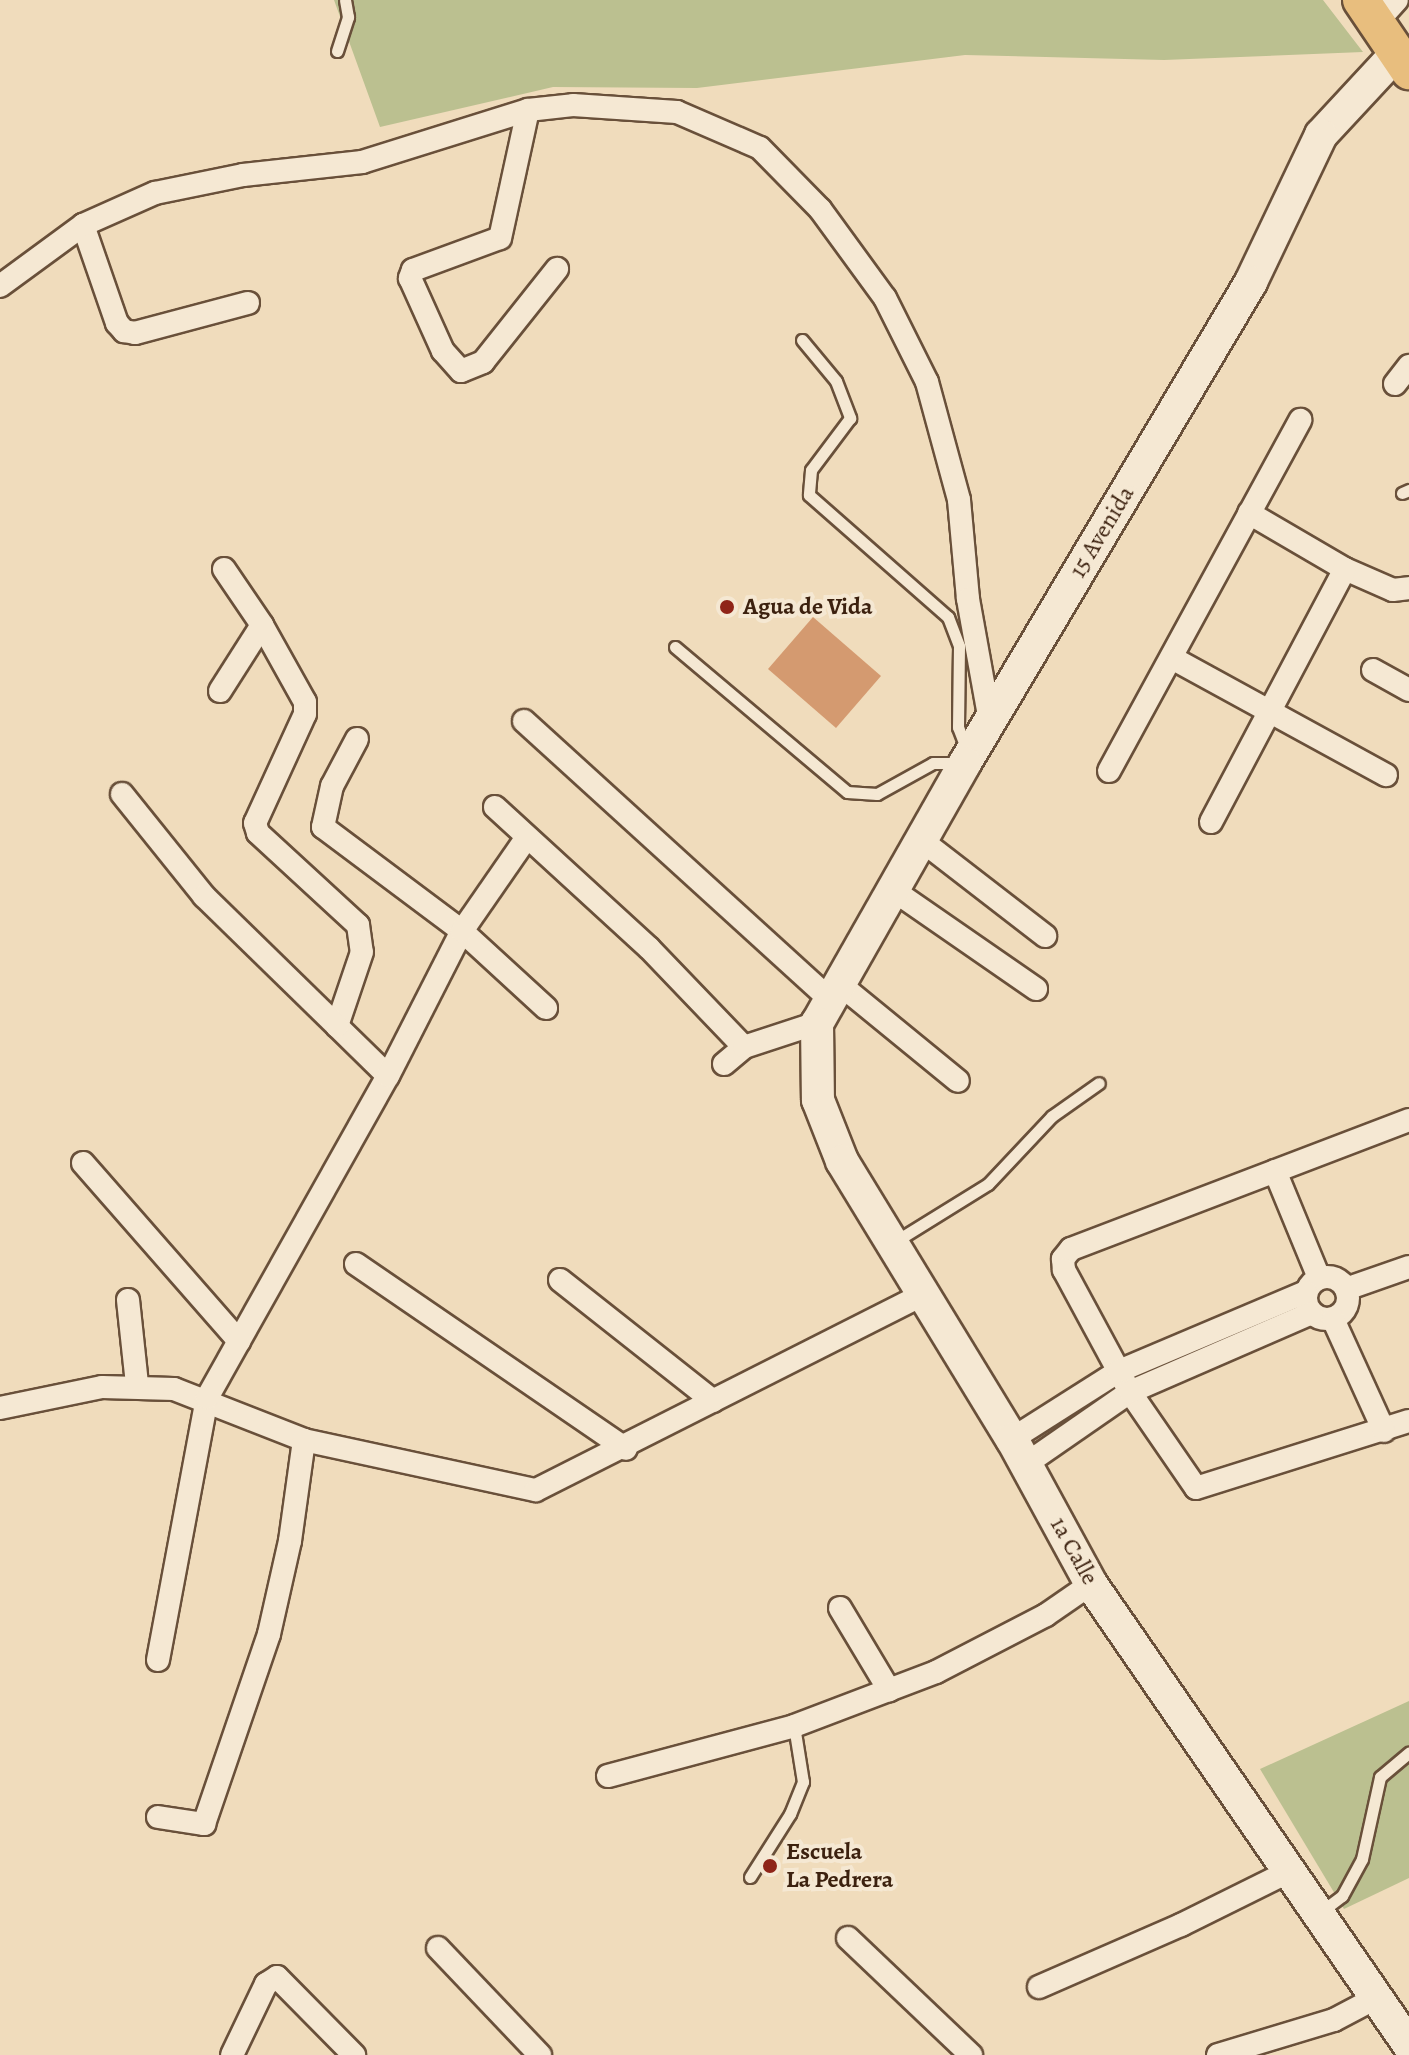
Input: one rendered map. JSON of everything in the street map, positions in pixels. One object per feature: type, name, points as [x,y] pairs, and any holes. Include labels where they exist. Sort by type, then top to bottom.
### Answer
[{"type":"main road","points":[[1379,7],[1404,62]]},
{"type":"street","name":"15 Avenida","points":[[828,1001],[968,758],[1251,282],[1321,135],[1404,62]]},
{"type":"street","points":[[0,286],[83,225],[155,193],[243,175],[362,162],[528,110],[573,105],[677,112],[760,148],[820,209],[885,298],[927,382],[959,500],[968,599],[990,721]]},
{"type":"street","points":[[528,110],[500,238],[413,270],[410,278],[443,351],[461,371],[483,362],[557,269]]},
{"type":"street","points":[[83,225],[117,323],[124,331],[135,333],[248,303]]},
{"type":"street","points":[[1395,384],[1409,366]]},
{"type":"street","points":[[1109,771],[1300,420]]},
{"type":"street","points":[[1249,513],[1345,569],[1393,590],[1409,588]]},
{"type":"street","points":[[224,569],[262,625],[305,702],[305,714],[255,823],[262,839],[364,935],[337,1026]]},
{"type":"street","points":[[1211,822],[1345,569]]},
{"type":"street","points":[[220,691],[262,625]]},
{"type":"street","points":[[1172,658],[1267,714],[1386,775]]},
{"type":"street","points":[[1373,670],[1409,690]]},
{"type":"street","points":[[524,721],[828,1001],[958,1081]]},
{"type":"street","points":[[357,739],[332,786],[323,827],[462,931],[546,1008]]},
{"type":"street","points":[[122,794],[204,896],[388,1076]]},
{"type":"street","points":[[495,807],[649,948],[744,1047]]},
{"type":"street","points":[[158,1660],[207,1398],[388,1076],[462,931],[527,837]]},
{"type":"street","points":[[921,840],[1045,936]]},
{"type":"street","points":[[893,890],[1036,989]]},
{"type":"street","points":[[724,1064],[744,1047],[828,1001]]},
{"type":"street","name":"1a Calle","points":[[828,1001],[818,1100],[842,1161],[1019,1451],[1091,1584],[1290,1871],[1374,1999],[1409,2045]]},
{"type":"street","points":[[1409,1120],[1071,1249],[1063,1259],[1064,1270],[1130,1392],[1196,1488],[1409,1421]]},
{"type":"street","points":[[83,1163],[239,1341]]},
{"type":"street","points":[[1275,1171],[1317,1301],[1384,1431]]},
{"type":"street","points":[[356,1264],[626,1449]]},
{"type":"street","points":[[1346,1289],[1409,1267]]},
{"type":"street","points":[[560,1280],[713,1401]]},
{"type":"street","points":[[1019,1451],[1130,1392],[1317,1301],[1337,1280],[1346,1289]]},
{"type":"street","points":[[1019,1451],[1119,1371],[1317,1301],[1344,1310],[1346,1289]]},
{"type":"street","points":[[0,1408],[137,1384],[207,1398],[304,1440],[527,1491],[547,1487],[626,1449],[713,1401],[924,1294]]},
{"type":"street","points":[[128,1300],[137,1384]]},
{"type":"street","points":[[158,1817],[201,1828],[207,1818],[269,1634],[290,1541],[304,1440]]},
{"type":"street","points":[[608,1776],[794,1726],[889,1690],[1046,1615],[1091,1584]]},
{"type":"street","points":[[840,1608],[889,1690]]},
{"type":"street","points":[[1039,1987],[1181,1925],[1290,1871]]},
{"type":"street","points":[[848,1938],[971,2055]]},
{"type":"street","points":[[438,1948],[540,2055]]},
{"type":"street","points":[[232,2055],[266,1984],[277,1977],[354,2055]]},
{"type":"street","points":[[1218,2055],[1334,2020],[1374,1999]]},
{"type":"lane","points":[[337,51],[348,17],[345,0]]},
{"type":"lane","points":[[675,647],[847,792],[877,794],[933,763],[968,758],[958,727],[959,646],[948,617],[809,495],[811,470],[850,418],[836,381],[802,340]]},
{"type":"lane","points":[[892,1243],[988,1184],[1052,1116],[1099,1083]]},
{"type":"lane","points":[[750,1877],[790,1814],[803,1782],[794,1726]]},
{"type":"lane","points":[[1318,1914],[1342,1896],[1362,1859],[1380,1777],[1409,1753]]},
{"type":"green space","points":[[334,0],[1323,0],[1363,52],[1164,60],[965,55],[697,88],[553,87],[380,127]]},
{"type":"green space","points":[[1409,1701],[1409,1878],[1344,1909],[1260,1769]]},
{"type":"building","points":[[813,617],[881,676],[836,728],[768,669]]},
{"type":"place","name":"Agua de Vida","points":[[727,607]]},
{"type":"place","name":"Escuela La Pedrera","points":[[770,1866]]}]
